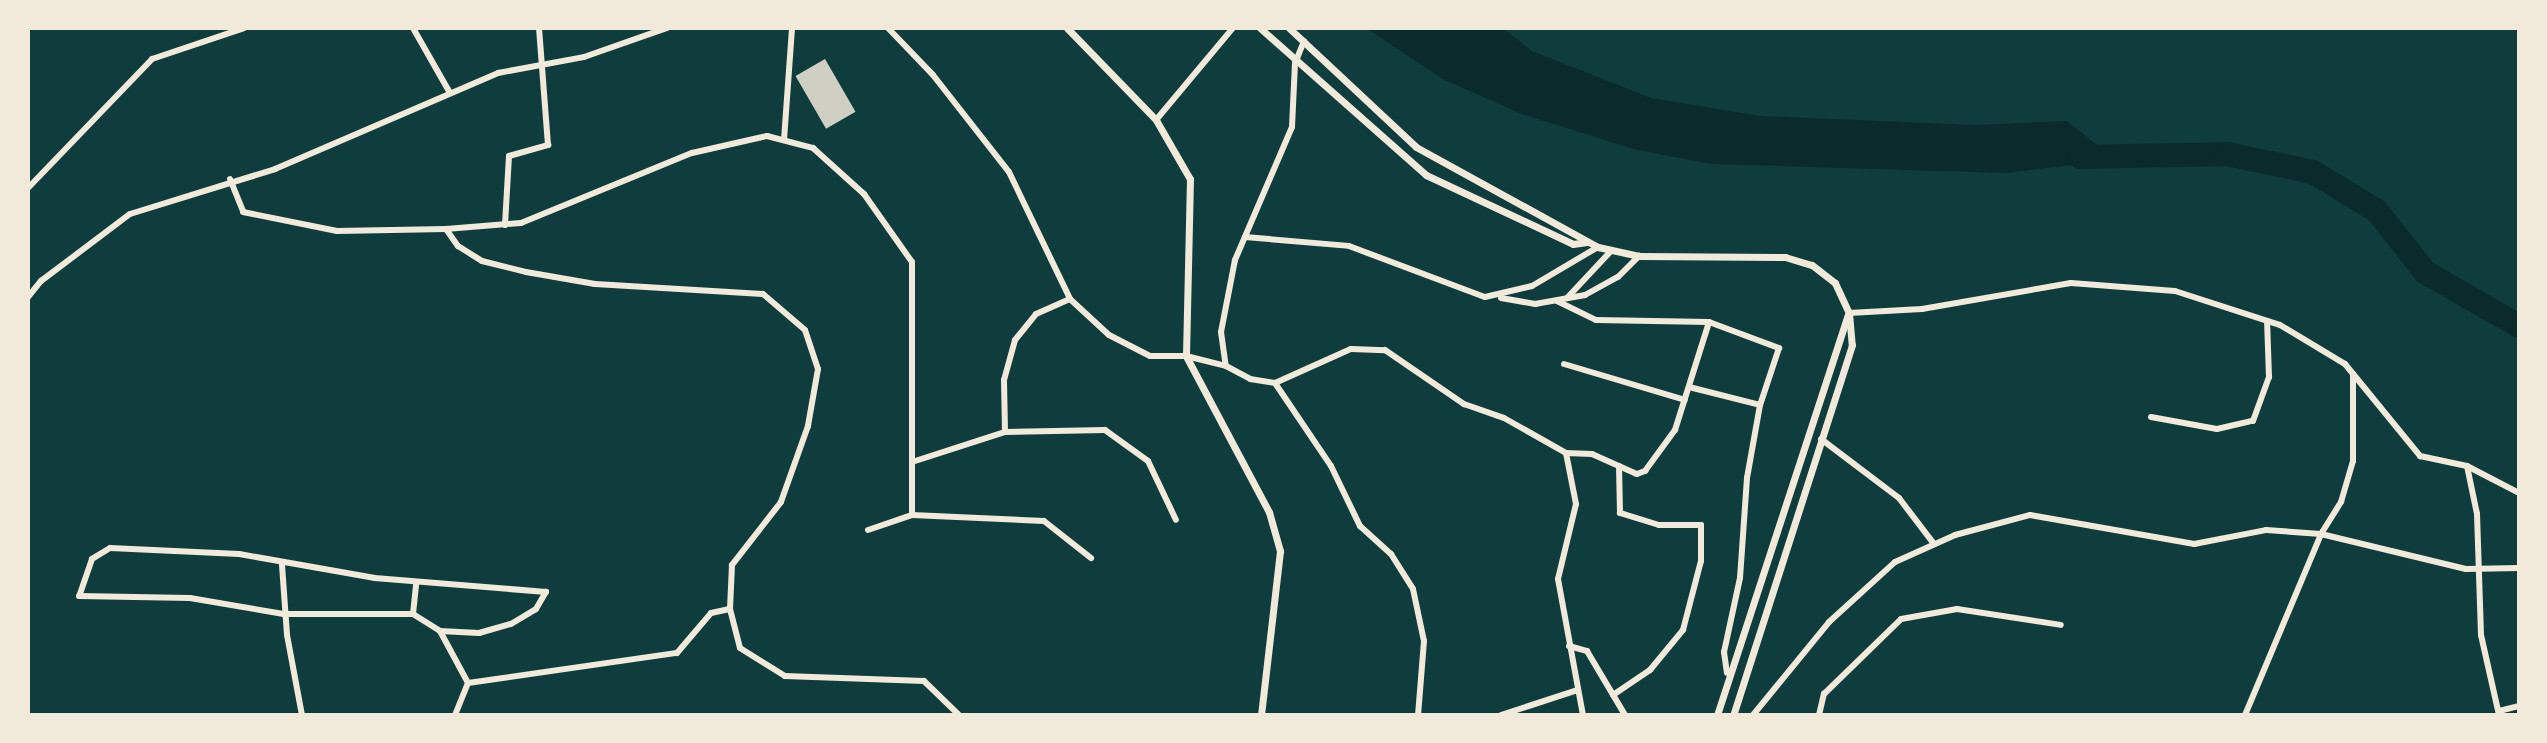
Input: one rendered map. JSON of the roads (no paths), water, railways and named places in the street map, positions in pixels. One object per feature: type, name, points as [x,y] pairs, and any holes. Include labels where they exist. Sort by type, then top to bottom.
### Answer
[{"type":"street","points":[[28,188],[152,59],[244,28]]},
{"type":"street","points":[[413,28],[449,91]]},
{"type":"street","points":[[505,225],[509,156],[548,145],[539,28]]},
{"type":"street","points":[[28,297],[41,281],[130,214],[230,179],[275,169],[449,91],[498,73],[584,57],[667,28]]},
{"type":"street","points":[[784,140],[792,28]]},
{"type":"street","points":[[888,28],[933,75],[1009,172],[1070,299],[1109,335],[1150,356],[1186,356],[1226,366],[1250,379],[1275,383],[1351,349],[1385,350],[1464,404],[1504,418],[1566,453],[1592,454],[1637,474],[1645,471],[1675,430],[1709,322]]},
{"type":"street","points":[[1067,28],[1156,120],[1190,179],[1186,356],[1277,534],[1281,570],[1261,715]]},
{"type":"street","points":[[1156,120],[1233,28]]},
{"type":"street","points":[[1260,28],[1296,55],[1380,139],[1426,175],[1573,244],[1587,242]]},
{"type":"street","points":[[1289,28],[1416,147],[1579,233],[1587,242],[1611,251],[1639,256],[1800,260],[1835,283],[1849,313],[1852,345],[1733,715]]},
{"type":"street","points":[[1226,366],[1221,332],[1235,260],[1292,127],[1296,55],[1304,41]]},
{"type":"street","points":[[230,179],[243,212],[337,231],[446,229],[521,223],[692,153],[767,136],[813,148],[864,194],[912,262],[912,515]]},
{"type":"street","points":[[446,229],[458,246],[482,261],[526,272],[595,284],[763,294],[805,330],[818,369],[808,426],[781,502],[732,565],[730,609],[740,648],[785,676],[924,681],[959,715]]},
{"type":"street","points":[[1245,237],[1349,246],[1471,294],[1524,304],[1557,301],[1607,284],[1639,256]]},
{"type":"street","points":[[1498,297],[1532,286],[1598,247]]},
{"type":"street","points":[[1567,298],[1611,251]]},
{"type":"street","points":[[1849,313],[1922,309],[2071,283],[2175,291],[2267,321],[2345,364],[2420,456],[2467,466],[2519,493]]},
{"type":"street","points":[[1005,432],[1004,380],[1015,340],[1036,314],[1070,299]]},
{"type":"street","points":[[1557,301],[1596,320],[1709,322],[1779,348],[1760,405],[1747,478],[1740,578],[1724,652],[1727,673]]},
{"type":"street","points":[[1717,715],[1727,673],[1849,313]]},
{"type":"street","points":[[2151,417],[2217,429],[2253,421],[2269,377],[2267,321]]},
{"type":"street","points":[[1564,364],[1685,400]]},
{"type":"street","points":[[2245,715],[2321,534],[2341,502],[2353,461],[2353,374]]},
{"type":"street","points":[[1275,383],[1331,466],[1360,526],[1391,554],[1413,589],[1424,641],[1418,715]]},
{"type":"street","points":[[1689,387],[1760,405]]},
{"type":"street","points":[[912,462],[1005,432],[1105,430],[1148,461],[1176,520]]},
{"type":"street","points":[[1821,439],[1899,498],[1934,544]]},
{"type":"street","points":[[1566,453],[1576,504],[1558,579],[1583,715]]},
{"type":"street","points":[[1613,695],[1650,670],[1683,630],[1701,561],[1701,525],[1659,525],[1620,513],[1619,466]]},
{"type":"street","points":[[2467,466],[2477,514],[2481,635],[2499,713],[2519,706]]},
{"type":"street","points":[[868,530],[912,515],[1044,521],[1091,558]]},
{"type":"street","points":[[1753,715],[1840,612],[1895,562],[1934,544],[2030,515],[2194,544],[2266,530],[2321,534],[2452,566],[2519,568]]},
{"type":"street","points":[[110,548],[239,554],[282,565],[416,583],[546,592],[536,609],[511,624],[479,633],[440,631],[413,614],[284,614],[190,598],[79,596],[92,559],[110,548]]},
{"type":"street","points":[[282,565],[284,614],[302,715]]},
{"type":"street","points":[[413,614],[416,583]]},
{"type":"street","points":[[468,683],[677,653],[711,613],[730,609]]},
{"type":"street","points":[[1819,715],[1824,694],[1901,619],[1957,609],[2061,625]]},
{"type":"street","points":[[440,631],[468,683]]},
{"type":"street","points":[[1569,646],[1587,651],[1625,715]]},
{"type":"street","points":[[455,715],[468,683]]},
{"type":"street","points":[[1501,715],[1578,690]]},
{"type":"water","points":[[1366,28],[1503,28],[1532,51],[1651,98],[1760,116],[1976,125],[2067,121],[2116,160],[2005,173],[1711,164],[1633,149],[1519,113],[1443,79]]},
{"type":"waterway","points":[[2080,157],[2227,154],[2313,172],[2377,211],[2425,272],[2519,326]]}]
